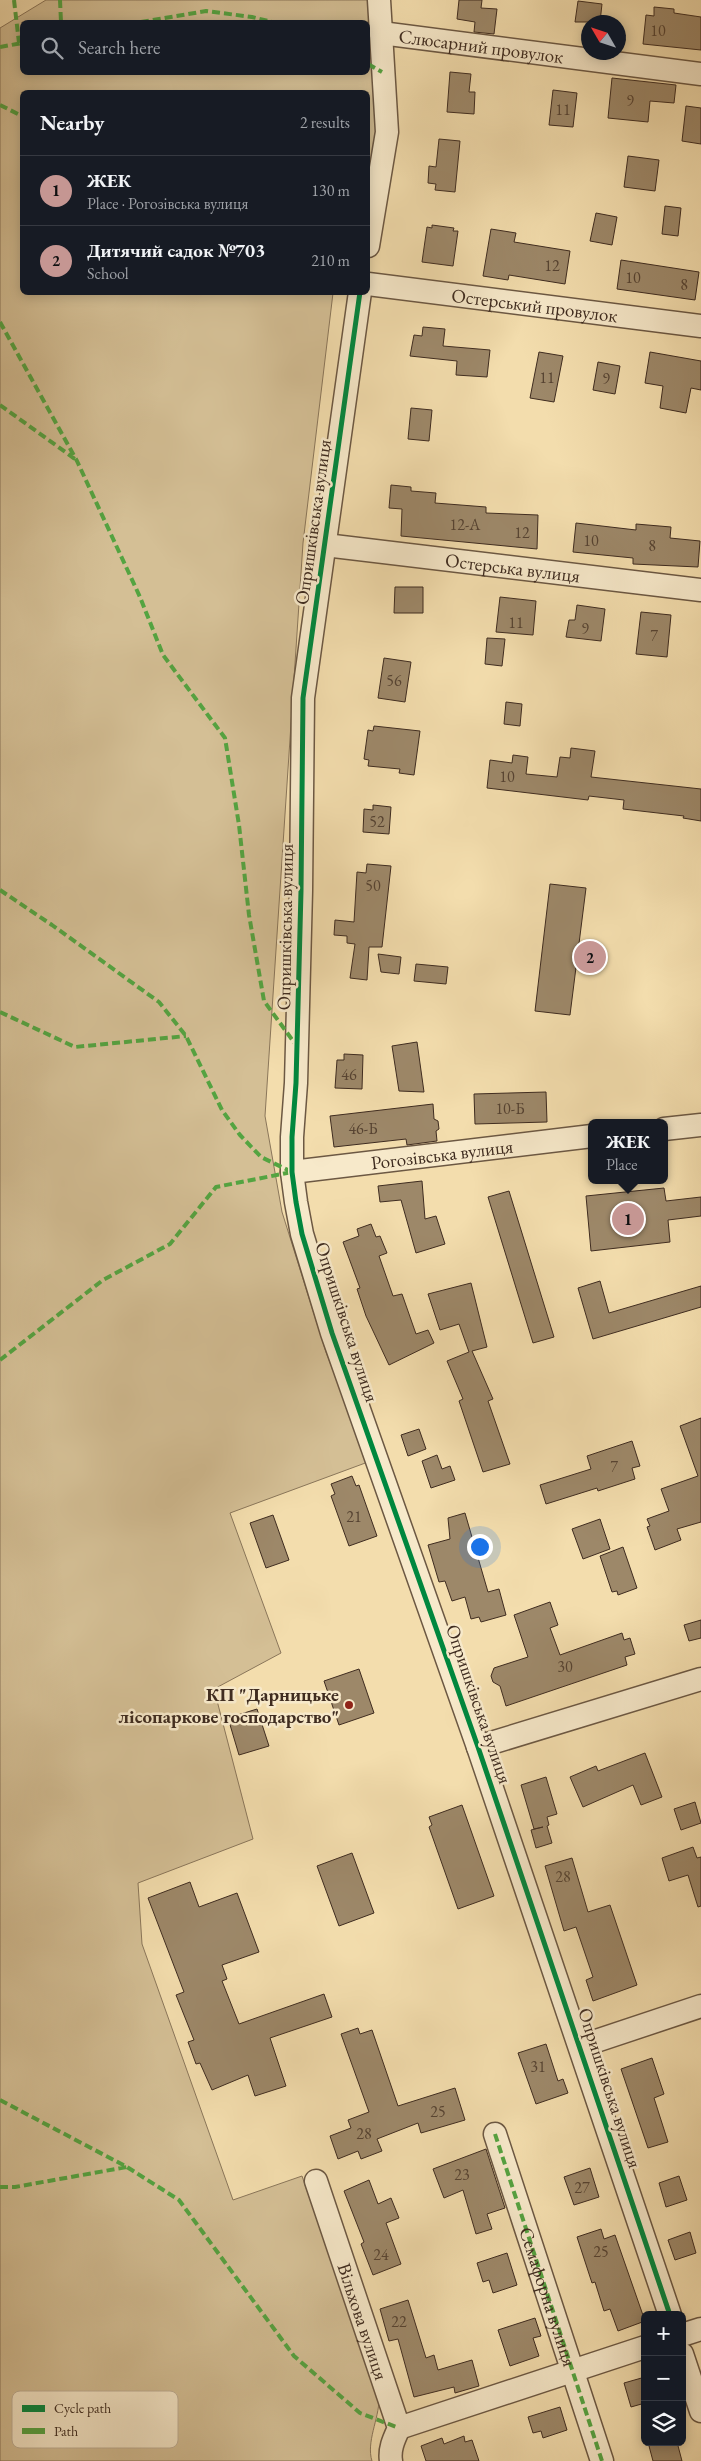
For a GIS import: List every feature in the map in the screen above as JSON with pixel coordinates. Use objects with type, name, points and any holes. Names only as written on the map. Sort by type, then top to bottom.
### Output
[{"type":"street","points":[[370,234],[387,132],[379,0]]},
{"type":"street","name":"Слюсарний провулок","points":[[381,33],[701,74]]},
{"type":"street","name":"Остерський провулок","points":[[370,284],[701,326]]},
{"type":"street","name":"Опришківська вулиця","points":[[360,295],[303,698],[301,891],[292,1172],[302,1234],[332,1333],[581,2046],[669,2311]]},
{"type":"street","name":"Остерська вулиця","points":[[325,545],[701,590]]},
{"type":"street","points":[[668,1129],[701,1125]]},
{"type":"street","name":"Рогозівська вулиця","points":[[292,1172],[588,1136]]},
{"type":"street","points":[[478,1747],[701,1679]]},
{"type":"street","points":[[581,2046],[701,2006]]},
{"type":"street","name":"Семафорна вулиця","points":[[495,2134],[602,2461]]},
{"type":"street","name":"Вільхова вулиця","points":[[316,2181],[399,2428]]},
{"type":"street","points":[[686,2334],[701,2329]]},
{"type":"street","points":[[391,2461],[390,2455],[393,2440],[399,2428],[641,2348]]},
{"type":"street","points":[[683,2356],[701,2411]]},
{"type":"shaded area","points":[[46,0],[372,0],[378,132],[370,178],[370,90],[20,90],[20,295],[333,295],[303,543],[265,1116],[282,1212],[326,1352],[368,1462],[230,1513],[281,1653],[214,1689],[253,1839],[138,1883],[142,1944],[233,2200],[302,2176],[379,2399],[371,2446],[372,2461],[0,2461],[0,28]]},
{"type":"building","points":[[459,0],[482,0],[481,8],[497,9],[494,34],[474,32],[475,22],[457,19]]},
{"type":"building","points":[[578,1],[602,4],[601,15],[581,15],[581,22],[575,22]]},
{"type":"building","points":[[654,7],[674,9],[674,13],[701,17],[701,50],[643,44],[646,15],[654,16]]},
{"type":"building","points":[[450,72],[471,74],[469,92],[475,92],[474,114],[447,112]]},
{"type":"building","points":[[612,78],[676,85],[674,103],[650,101],[648,122],[608,118]]},
{"type":"building","points":[[553,90],[577,93],[573,127],[549,125]]},
{"type":"building","points":[[686,106],[701,108],[701,144],[682,141]]},
{"type":"building","points":[[439,139],[460,141],[455,192],[435,190],[436,184],[428,183],[429,166],[436,167]]},
{"type":"building","points":[[628,156],[659,160],[655,191],[624,187]]},
{"type":"building","points":[[665,206],[681,208],[678,236],[662,234]]},
{"type":"building","points":[[596,213],[617,217],[612,245],[590,241]]},
{"type":"building","points":[[432,225],[454,228],[453,231],[458,231],[453,266],[422,262],[427,227],[432,228]]},
{"type":"building","points":[[491,229],[516,233],[514,242],[570,251],[565,284],[509,275],[508,280],[483,276]]},
{"type":"building","points":[[621,260],[699,272],[695,300],[617,289]]},
{"type":"building","points":[[423,327],[445,329],[443,346],[490,350],[487,377],[456,375],[457,361],[410,356],[414,335],[422,336]]},
{"type":"building","points":[[539,352],[563,356],[554,402],[530,398]]},
{"type":"building","points":[[650,352],[701,361],[701,390],[691,388],[686,413],[660,408],[663,386],[645,383]]},
{"type":"building","points":[[598,362],[620,366],[615,394],[593,390]]},
{"type":"building","points":[[411,408],[432,410],[429,441],[408,439]]},
{"type":"building","points":[[391,485],[411,487],[411,491],[436,493],[435,503],[486,507],[486,513],[538,515],[537,549],[401,536],[402,509],[389,508]]},
{"type":"building","points":[[576,523],[636,530],[636,524],[671,527],[670,538],[700,541],[698,567],[633,564],[633,558],[573,552]]},
{"type":"building","points":[[395,587],[423,587],[423,613],[394,613]]},
{"type":"building","points":[[500,597],[536,601],[533,635],[496,632]]},
{"type":"building","points":[[577,605],[605,609],[601,641],[566,637],[569,620],[575,620]]},
{"type":"building","points":[[641,612],[671,615],[667,657],[636,654]]},
{"type":"building","points":[[487,638],[505,639],[502,666],[485,664]]},
{"type":"building","points":[[384,658],[411,662],[405,702],[378,698]]},
{"type":"building","points":[[506,702],[522,704],[520,726],[504,724]]},
{"type":"building","points":[[374,726],[420,731],[414,775],[399,773],[400,769],[368,766],[369,760],[364,759],[368,730],[373,731]]},
{"type":"building","points":[[571,748],[595,751],[591,777],[701,789],[701,821],[683,818],[684,816],[623,809],[624,800],[589,796],[588,800],[487,788],[490,760],[512,763],[513,755],[528,757],[526,774],[557,777],[560,757],[570,758]]},
{"type":"building","points":[[373,805],[391,807],[389,834],[363,832],[364,809],[373,810]]},
{"type":"building","points":[[367,864],[391,866],[382,947],[369,947],[367,980],[350,978],[355,944],[347,943],[347,936],[334,935],[335,920],[354,922],[357,872],[366,873]]},
{"type":"building","points":[[550,884],[586,888],[570,1015],[535,1011]]},
{"type":"building","points":[[378,954],[401,957],[399,974],[381,972]]},
{"type":"building","points":[[416,964],[448,967],[446,984],[414,981]]},
{"type":"building","points":[[417,1042],[424,1092],[399,1091],[392,1046]]},
{"type":"building","points":[[344,1054],[363,1055],[362,1089],[335,1088],[337,1060],[344,1060]]},
{"type":"building","points":[[546,1092],[547,1122],[475,1124],[474,1094]]},
{"type":"building","points":[[433,1104],[434,1119],[438,1121],[439,1129],[436,1131],[437,1141],[407,1145],[406,1139],[334,1147],[330,1116]]},
{"type":"building","points":[[422,1181],[425,1219],[436,1216],[445,1244],[416,1253],[401,1200],[380,1202],[378,1186]]},
{"type":"building","points":[[664,1188],[666,1201],[701,1197],[701,1216],[668,1220],[670,1242],[591,1251],[586,1196]]},
{"type":"building","points":[[509,1191],[554,1337],[533,1343],[488,1197]]},
{"type":"building","points":[[371,1224],[376,1237],[380,1236],[387,1253],[379,1256],[393,1296],[402,1294],[416,1334],[428,1330],[434,1343],[389,1365],[366,1316],[357,1289],[360,1288],[343,1242],[359,1236],[357,1229]]},
{"type":"building","points":[[600,1281],[609,1313],[701,1286],[701,1307],[593,1339],[578,1288]]},
{"type":"building","points":[[471,1283],[487,1347],[472,1351],[493,1399],[488,1401],[510,1464],[483,1472],[459,1401],[463,1399],[447,1361],[469,1352],[459,1324],[440,1330],[428,1294]]},
{"type":"building","points":[[701,1418],[701,1522],[677,1529],[681,1540],[655,1550],[647,1527],[650,1526],[647,1519],[669,1511],[661,1489],[698,1476],[680,1426]]},
{"type":"building","points":[[419,1429],[426,1449],[408,1456],[401,1435]]},
{"type":"building","points":[[632,1441],[640,1466],[632,1468],[635,1479],[598,1491],[597,1488],[546,1504],[540,1485],[591,1469],[587,1456]]},
{"type":"building","points":[[437,1455],[442,1469],[450,1466],[455,1480],[431,1488],[422,1461]]},
{"type":"building","points":[[352,1476],[356,1486],[359,1485],[377,1536],[349,1546],[331,1496],[335,1494],[331,1484]]},
{"type":"building","points":[[465,1513],[488,1592],[499,1589],[506,1615],[481,1622],[479,1617],[471,1619],[465,1597],[452,1601],[445,1581],[439,1582],[428,1545],[450,1539],[448,1518]]},
{"type":"building","points":[[273,1515],[289,1560],[266,1568],[250,1523]]},
{"type":"building","points":[[600,1519],[610,1549],[583,1559],[572,1529]]},
{"type":"building","points":[[623,1547],[637,1588],[618,1595],[617,1591],[612,1592],[600,1556]]},
{"type":"building","points":[[550,1602],[558,1625],[550,1628],[560,1655],[622,1633],[624,1640],[630,1638],[635,1654],[625,1657],[627,1665],[506,1706],[500,1686],[493,1682],[491,1676],[494,1668],[528,1657],[514,1615]]},
{"type":"building","points":[[701,1620],[701,1638],[689,1641],[684,1625]]},
{"type":"building","points":[[359,1669],[374,1713],[339,1725],[324,1681]]},
{"type":"building","points":[[257,1709],[269,1746],[239,1755],[228,1718]]},
{"type":"building","points":[[645,1753],[662,1797],[641,1805],[633,1785],[583,1807],[570,1777],[596,1766],[598,1771]]},
{"type":"building","points":[[546,1777],[557,1814],[547,1817],[549,1825],[547,1826],[552,1843],[536,1848],[531,1830],[543,1827],[534,1829],[521,1785]]},
{"type":"building","points":[[695,1802],[701,1823],[681,1830],[674,1809]]},
{"type":"building","points":[[462,1805],[494,1896],[458,1909],[429,1827],[432,1825],[429,1817]]},
{"type":"building","points":[[693,1847],[697,1858],[701,1857],[701,1906],[698,1907],[688,1875],[669,1881],[662,1858]]},
{"type":"building","points":[[352,1853],[374,1913],[339,1926],[317,1866]]},
{"type":"building","points":[[572,1858],[588,1912],[610,1905],[637,1985],[593,2001],[586,1980],[593,1977],[576,1927],[564,1931],[545,1866]]},
{"type":"building","points":[[190,1882],[199,1907],[237,1893],[259,1952],[222,1965],[227,1979],[222,1981],[239,2024],[324,1994],[332,2017],[270,2038],[286,2086],[255,2096],[248,2075],[212,2090],[200,2063],[196,2064],[188,2042],[194,2040],[176,1995],[184,1992],[148,1898]]},
{"type":"building","points":[[358,2028],[360,2034],[372,2030],[398,2106],[455,2088],[465,2120],[421,2133],[418,2123],[377,2139],[382,2151],[361,2159],[358,2151],[338,2159],[330,2136],[351,2128],[348,2120],[369,2112],[341,2034]]},
{"type":"building","points":[[546,2044],[558,2081],[563,2079],[568,2093],[536,2104],[518,2053]]},
{"type":"building","points":[[652,2058],[664,2094],[654,2098],[668,2142],[648,2148],[621,2069]]},
{"type":"building","points":[[486,2149],[505,2208],[487,2214],[492,2229],[476,2234],[463,2190],[444,2198],[433,2169]]},
{"type":"building","points":[[590,2168],[599,2197],[574,2205],[564,2177]]},
{"type":"building","points":[[679,2176],[687,2200],[666,2207],[659,2183]]},
{"type":"building","points":[[369,2180],[378,2204],[391,2198],[399,2218],[386,2223],[401,2264],[373,2275],[361,2244],[364,2242],[344,2191]]},
{"type":"building","points":[[601,2229],[604,2239],[615,2235],[642,2311],[641,2322],[618,2331],[610,2309],[604,2311],[595,2282],[592,2283],[577,2237]]},
{"type":"building","points":[[690,2232],[696,2253],[675,2260],[668,2240]]},
{"type":"building","points":[[507,2253],[517,2285],[493,2293],[489,2280],[483,2282],[477,2263]]},
{"type":"building","points":[[408,2300],[426,2358],[434,2355],[438,2370],[472,2360],[479,2386],[455,2393],[454,2387],[414,2397],[398,2339],[389,2341],[380,2309]]},
{"type":"building","points":[[535,2318],[541,2336],[533,2338],[539,2356],[510,2366],[498,2330]]},
{"type":"building","points":[[641,2378],[641,2404],[631,2407],[624,2383]]},
{"type":"building","points":[[560,2407],[567,2430],[543,2438],[541,2431],[533,2433],[528,2417]]},
{"type":"building","points":[[464,2436],[465,2442],[472,2440],[479,2461],[426,2461],[421,2446],[442,2438],[444,2444]]},
{"type":"building","points":[[649,2446],[678,2446],[682,2461],[653,2461]]},
{"type":"marked path","points":[[14,0],[19,43]]},
{"type":"marked path","points":[[60,0],[61,20]]},
{"type":"marked path","points":[[153,20],[206,11],[264,20]]},
{"type":"marked path","points":[[0,47],[20,43]]},
{"type":"marked path","points":[[370,65],[382,72]]},
{"type":"marked path","points":[[0,105],[20,115]]},
{"type":"marked path","points":[[0,322],[77,461],[140,597],[163,655],[225,738],[239,825],[249,915],[264,1001],[296,1045]]},
{"type":"marked path","points":[[0,405],[75,459]]},
{"type":"marked path","points":[[0,890],[159,1002],[186,1036],[222,1110],[240,1135],[261,1157],[292,1172]]},
{"type":"marked path","points":[[0,1012],[75,1047],[186,1036]]},
{"type":"marked path","points":[[0,1360],[103,1280],[170,1244],[216,1187],[292,1172]]},
{"type":"marked path","points":[[0,2100],[127,2167],[179,2200],[294,2356],[360,2413],[399,2428]]},
{"type":"marked path","points":[[495,2134],[602,2461]]},
{"type":"marked path","points":[[0,2187],[15,2187],[127,2167]]},
{"type":"cycle path","points":[[360,295],[303,698],[301,891],[296,1083],[292,1137],[292,1172],[296,1202],[302,1234],[332,1333],[478,1747],[669,2311]]},
{"type":"place","name":"Дитячий садок №703","points":[[590,957]]},
{"type":"place","name":"ЖЕК","points":[[628,1219]]},
{"type":"place","name":"КП \"Дарницьке лісопаркове господарство\"","points":[[349,1705]]}]
